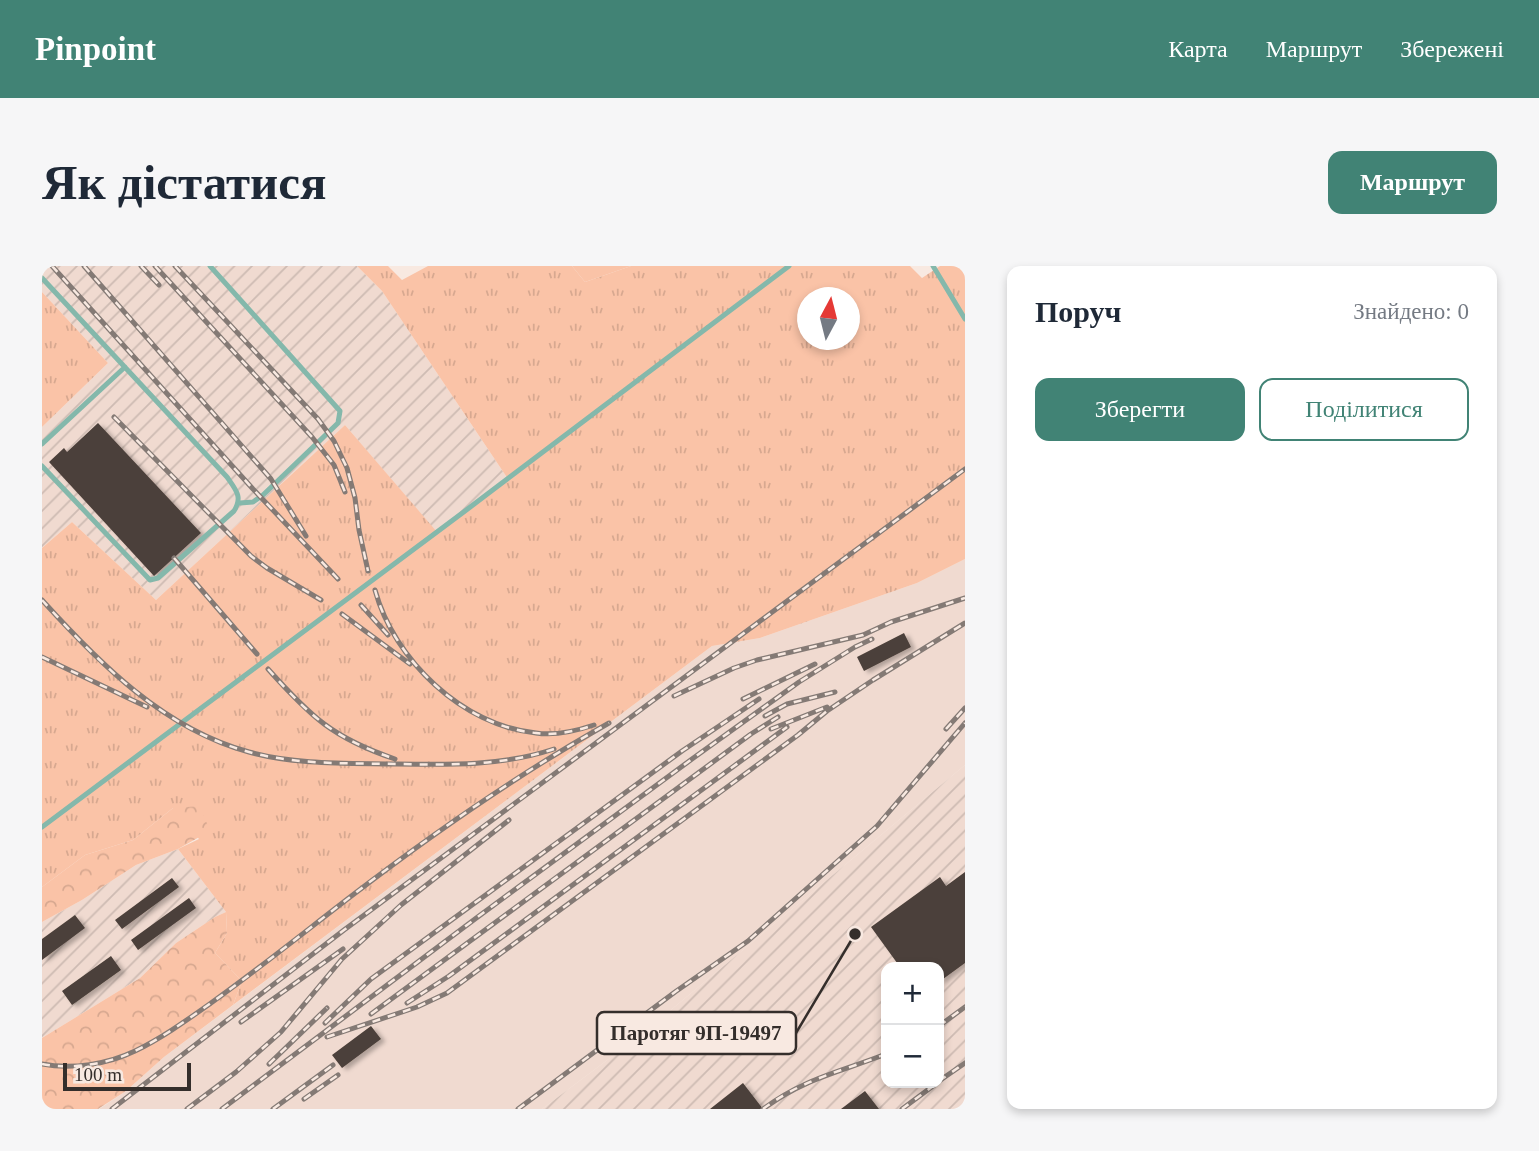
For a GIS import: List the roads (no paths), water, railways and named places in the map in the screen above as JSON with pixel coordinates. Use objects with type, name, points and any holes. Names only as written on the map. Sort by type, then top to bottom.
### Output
[{"type":"lane","points":[[210,266],[340,411],[338,424],[262,495],[253,502],[240,503]]},
{"type":"lane","points":[[42,827],[456,519],[789,266]]},
{"type":"lane","points":[[933,266],[965,319]]},
{"type":"lane","points":[[42,278],[227,477],[239,494],[240,503],[158,578],[150,580],[42,466]]},
{"type":"lane","points":[[42,444],[125,367]]},
{"type":"railway","points":[[52,266],[338,579]]},
{"type":"railway","points":[[84,266],[271,479],[306,536]]},
{"type":"railway","points":[[141,266],[159,285]]},
{"type":"railway","points":[[155,266],[312,437],[334,465],[345,492]]},
{"type":"railway","points":[[175,266],[318,419],[334,441],[347,468],[355,498],[368,571]]},
{"type":"railway","points":[[114,417],[251,556],[321,600]]},
{"type":"railway","points":[[112,1109],[344,930],[965,469]]},
{"type":"railway","points":[[174,558],[257,654]]},
{"type":"railway","points":[[375,590],[384,616],[398,641],[435,685],[458,703],[483,718],[509,728],[536,733],[551,734],[594,725]]},
{"type":"railway","points":[[674,696],[757,660],[863,635],[891,622],[965,598]]},
{"type":"railway","points":[[42,600],[86,647],[135,691],[189,727],[249,752],[322,762],[437,764],[515,759],[554,749]]},
{"type":"railway","points":[[361,605],[388,635]]},
{"type":"railway","points":[[342,614],[410,664]]},
{"type":"railway","points":[[327,1037],[417,1007],[447,993],[827,711],[965,623]]},
{"type":"railway","points":[[222,1109],[692,759],[799,682],[872,639]]},
{"type":"railway","points":[[42,657],[147,707]]},
{"type":"railway","points":[[743,699],[815,664]]},
{"type":"railway","points":[[268,669],[324,724],[355,743],[395,759]]},
{"type":"railway","points":[[765,716],[787,704],[835,692]]},
{"type":"railway","points":[[325,1023],[371,979],[682,751],[759,699]]},
{"type":"railway","points":[[771,729],[827,707]]},
{"type":"railway","points":[[946,729],[965,708]]},
{"type":"railway","points":[[371,1014],[751,734],[778,717]]},
{"type":"railway","points":[[42,1064],[77,1066],[102,1062],[124,1056],[165,1035],[447,826],[543,762],[609,723]]},
{"type":"railway","points":[[518,1109],[748,941],[877,826],[965,723]]},
{"type":"railway","points":[[407,1003],[449,976],[787,727]]},
{"type":"railway","points":[[187,1109],[236,1072],[281,1032],[342,959],[401,905],[509,820]]},
{"type":"railway","points":[[241,1022],[343,949]]},
{"type":"railway","points":[[940,1025],[965,1007]]},
{"type":"railway","points":[[269,1064],[327,1008]]},
{"type":"railway","points":[[763,1109],[808,1083],[881,1056]]},
{"type":"railway","points":[[944,1078],[965,1063]]},
{"type":"railway","points":[[273,1109],[333,1065]]},
{"type":"railway","points":[[304,1099],[338,1075]]},
{"type":"railway","points":[[902,1109],[930,1088]]},
{"type":"place","name":"Паротяг 9П-19497","points":[[855,934]]}]
